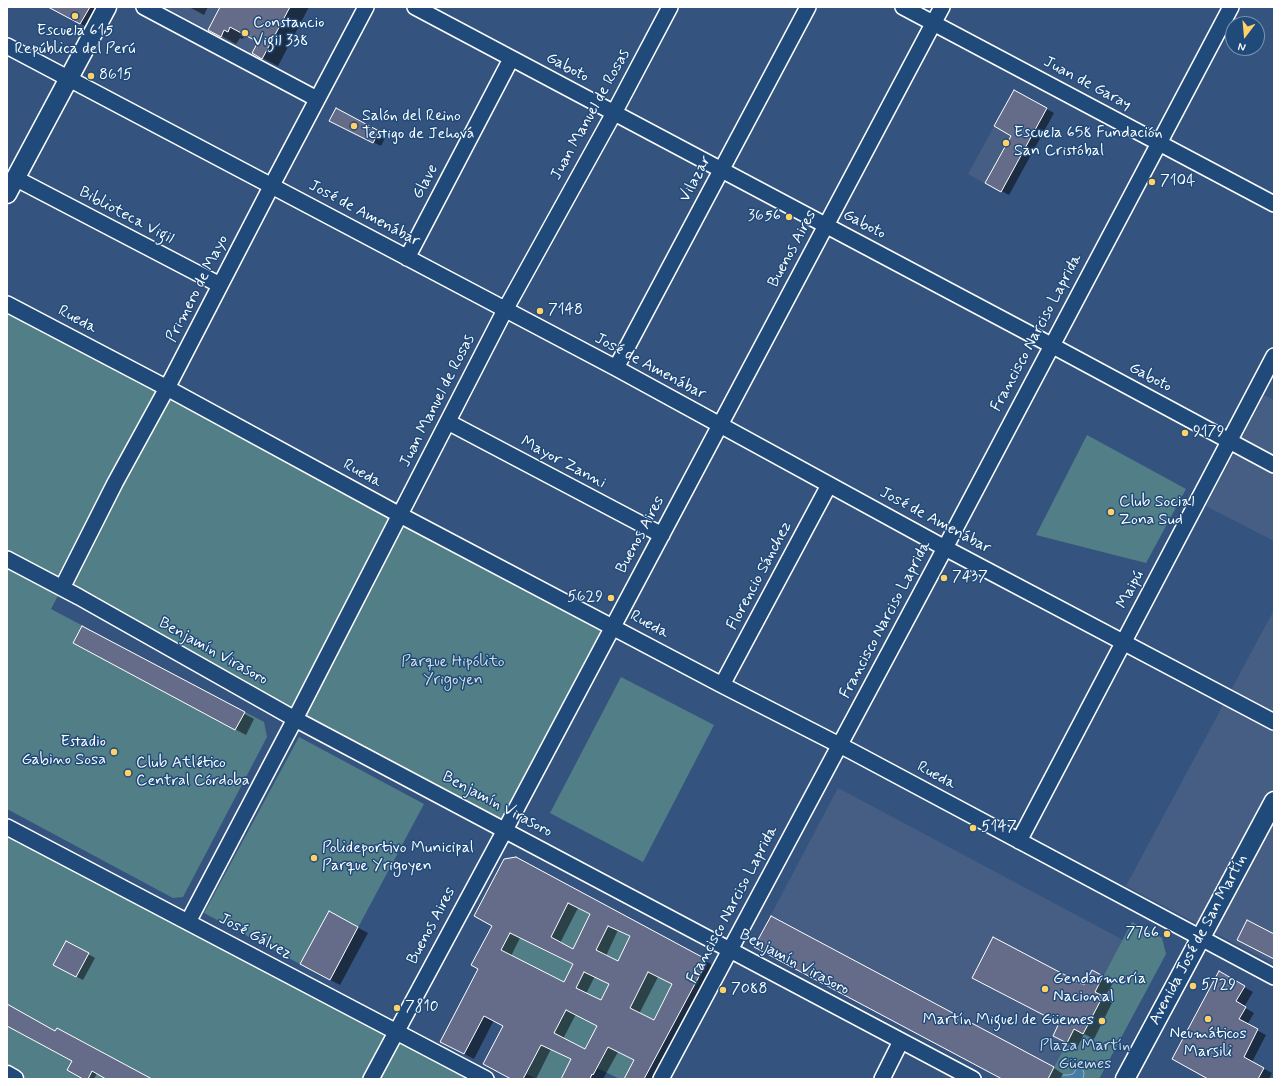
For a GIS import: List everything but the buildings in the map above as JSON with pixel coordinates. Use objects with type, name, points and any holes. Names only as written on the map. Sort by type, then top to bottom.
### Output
[{"type":"main road","points":[[11,186],[107,7]]},
{"type":"main road","name":"Avenida José de San Martín","points":[[1125,1079],[1274,801]]},
{"type":"main road","points":[[7,1075],[14,1079]]},
{"type":"street","points":[[144,7],[318,99]]},
{"type":"street","name":"Primero de Mayo","points":[[62,588],[115,483],[167,388],[366,7]]},
{"type":"street","name":"Gaboto","points":[[416,7],[1274,465]]},
{"type":"street","name":"Juan Manuel de Rosas","points":[[188,922],[295,719],[505,310],[670,7]]},
{"type":"street","name":"Vilazar","points":[[616,368],[808,7]]},
{"type":"street","name":"Juan de Garay","points":[[903,7],[1274,204]]},
{"type":"street","name":"Buenos Aires","points":[[370,1079],[505,830],[942,7]]},
{"type":"street","name":"Francisco Narciso Laprida","points":[[661,1079],[945,548],[1231,7]]},
{"type":"street","name":"José de Amenábar","points":[[7,46],[616,368],[945,548],[1274,722]]},
{"type":"street","name":"Glave","points":[[407,258],[511,59]]},
{"type":"street","name":"Biblioteca Vigil","points":[[11,186],[220,285]]},
{"type":"street","name":"Rueda","points":[[7,304],[167,388],[400,515],[722,685],[839,744],[1274,977]]},
{"type":"street","name":"Maipú","points":[[1019,841],[1274,356]]},
{"type":"street","name":"Mayor Zanni","points":[[448,422],[662,535]]},
{"type":"street","name":"Florencio Sánchez","points":[[722,685],[829,485]]},
{"type":"street","name":"Benjamín Virasoro","points":[[7,559],[62,588],[295,719],[973,1079]]},
{"type":"street","name":"José Gálvez","points":[[7,826],[486,1079]]},
{"type":"street","points":[[882,1079],[901,1042]]},
{"type":"shaded area","name":"Constancio Vigil 338","points":[[165,7],[290,7],[262,59]]},
{"type":"shaded area","name":"Escuela 658 Fundación San Cristóbal","points":[[1014,90],[1047,108],[1001,192],[968,174]]},
{"type":"shaded area","points":[[1264,395],[1274,400],[1274,541],[1206,506]]},
{"type":"shaded area","points":[[1274,610],[1274,964],[1126,886]]},
{"type":"shaded area","points":[[838,788],[1123,940],[1095,992],[1103,996],[1083,1034],[1074,1029],[1048,1079],[1002,1079],[754,947]]},
{"type":"shaded area","points":[[1077,1068],[1083,1070],[1083,1079],[1059,1079],[1063,1075],[1073,1074]]},
{"type":"green space","name":"Parque Hipólito Yrigoyen","points":[[7,304],[613,626],[505,830],[62,588],[51,609],[264,722],[267,737],[183,897],[173,898],[7,809]]},
{"type":"green space","name":"Club Social Zona Sud","points":[[1087,435],[1186,489],[1146,563],[1036,535]]},
{"type":"green space","points":[[621,677],[714,725],[643,862],[550,813]]},
{"type":"green space","name":"Polideportivo Municipal Parque Yrigoyen","points":[[299,737],[424,804],[330,980],[204,913]]},
{"type":"green space","points":[[7,827],[486,1079],[14,1079],[7,1075]]},
{"type":"green space","points":[[568,903],[590,914],[573,949],[551,937]]},
{"type":"green space","name":"Plaza Martín Güemes","points":[[1132,922],[1162,938],[1166,954],[1099,1079],[1048,1079],[1074,1029],[1083,1034],[1103,997],[1095,992]]},
{"type":"green space","points":[[608,926],[630,936],[618,961],[596,950]]},
{"type":"green space","points":[[510,933],[573,964],[564,982],[501,950]]},
{"type":"green space","points":[[584,972],[609,984],[601,1000],[576,988]]},
{"type":"green space","points":[[648,972],[672,984],[654,1020],[630,1008]]},
{"type":"green space","points":[[566,1010],[597,1026],[585,1049],[554,1033]]},
{"type":"green space","points":[[541,1045],[571,1059],[561,1079],[537,1079],[526,1074]]},
{"type":"green space","points":[[608,1047],[634,1060],[624,1079],[620,1079],[597,1068]]},
{"type":"place","name":"Escuela 615 República del Perú","points":[[75,16]]},
{"type":"place","name":"Constancio Vigil 338","points":[[245,33]]},
{"type":"place","name":"8615","points":[[91,76]]},
{"type":"place","name":"Salón del Reino Testigo de Jehová","points":[[354,126]]},
{"type":"place","name":"Escuela 658 Fundación San Cristóbal","points":[[1006,143]]},
{"type":"place","name":"7104","points":[[1152,182]]},
{"type":"place","name":"3656","points":[[789,217]]},
{"type":"place","name":"7148","points":[[540,311]]},
{"type":"place","name":"9179","points":[[1185,433]]},
{"type":"place","name":"Club Social Zona Sud","points":[[1111,512]]},
{"type":"place","name":"7437","points":[[944,578]]},
{"type":"place","name":"5629","points":[[611,598]]},
{"type":"place","name":"Estadio Gabino Sosa","points":[[114,752]]},
{"type":"place","name":"Club Atlético Central Córdoba","points":[[128,773]]},
{"type":"place","name":"5147","points":[[973,828]]},
{"type":"place","name":"Polideportivo Municipal Parque Yrigoyen","points":[[314,858]]},
{"type":"place","name":"7766","points":[[1167,934]]},
{"type":"place","name":"5729","points":[[1193,986]]},
{"type":"place","name":"Gendarmería Nacional","points":[[1045,989]]},
{"type":"place","name":"7088","points":[[723,990]]},
{"type":"place","name":"7810","points":[[397,1008]]},
{"type":"place","name":"Neumáticos Marsili","points":[[1208,1019]]},
{"type":"place","name":"Martín Miguel de Güemes","points":[[1102,1021]]}]
